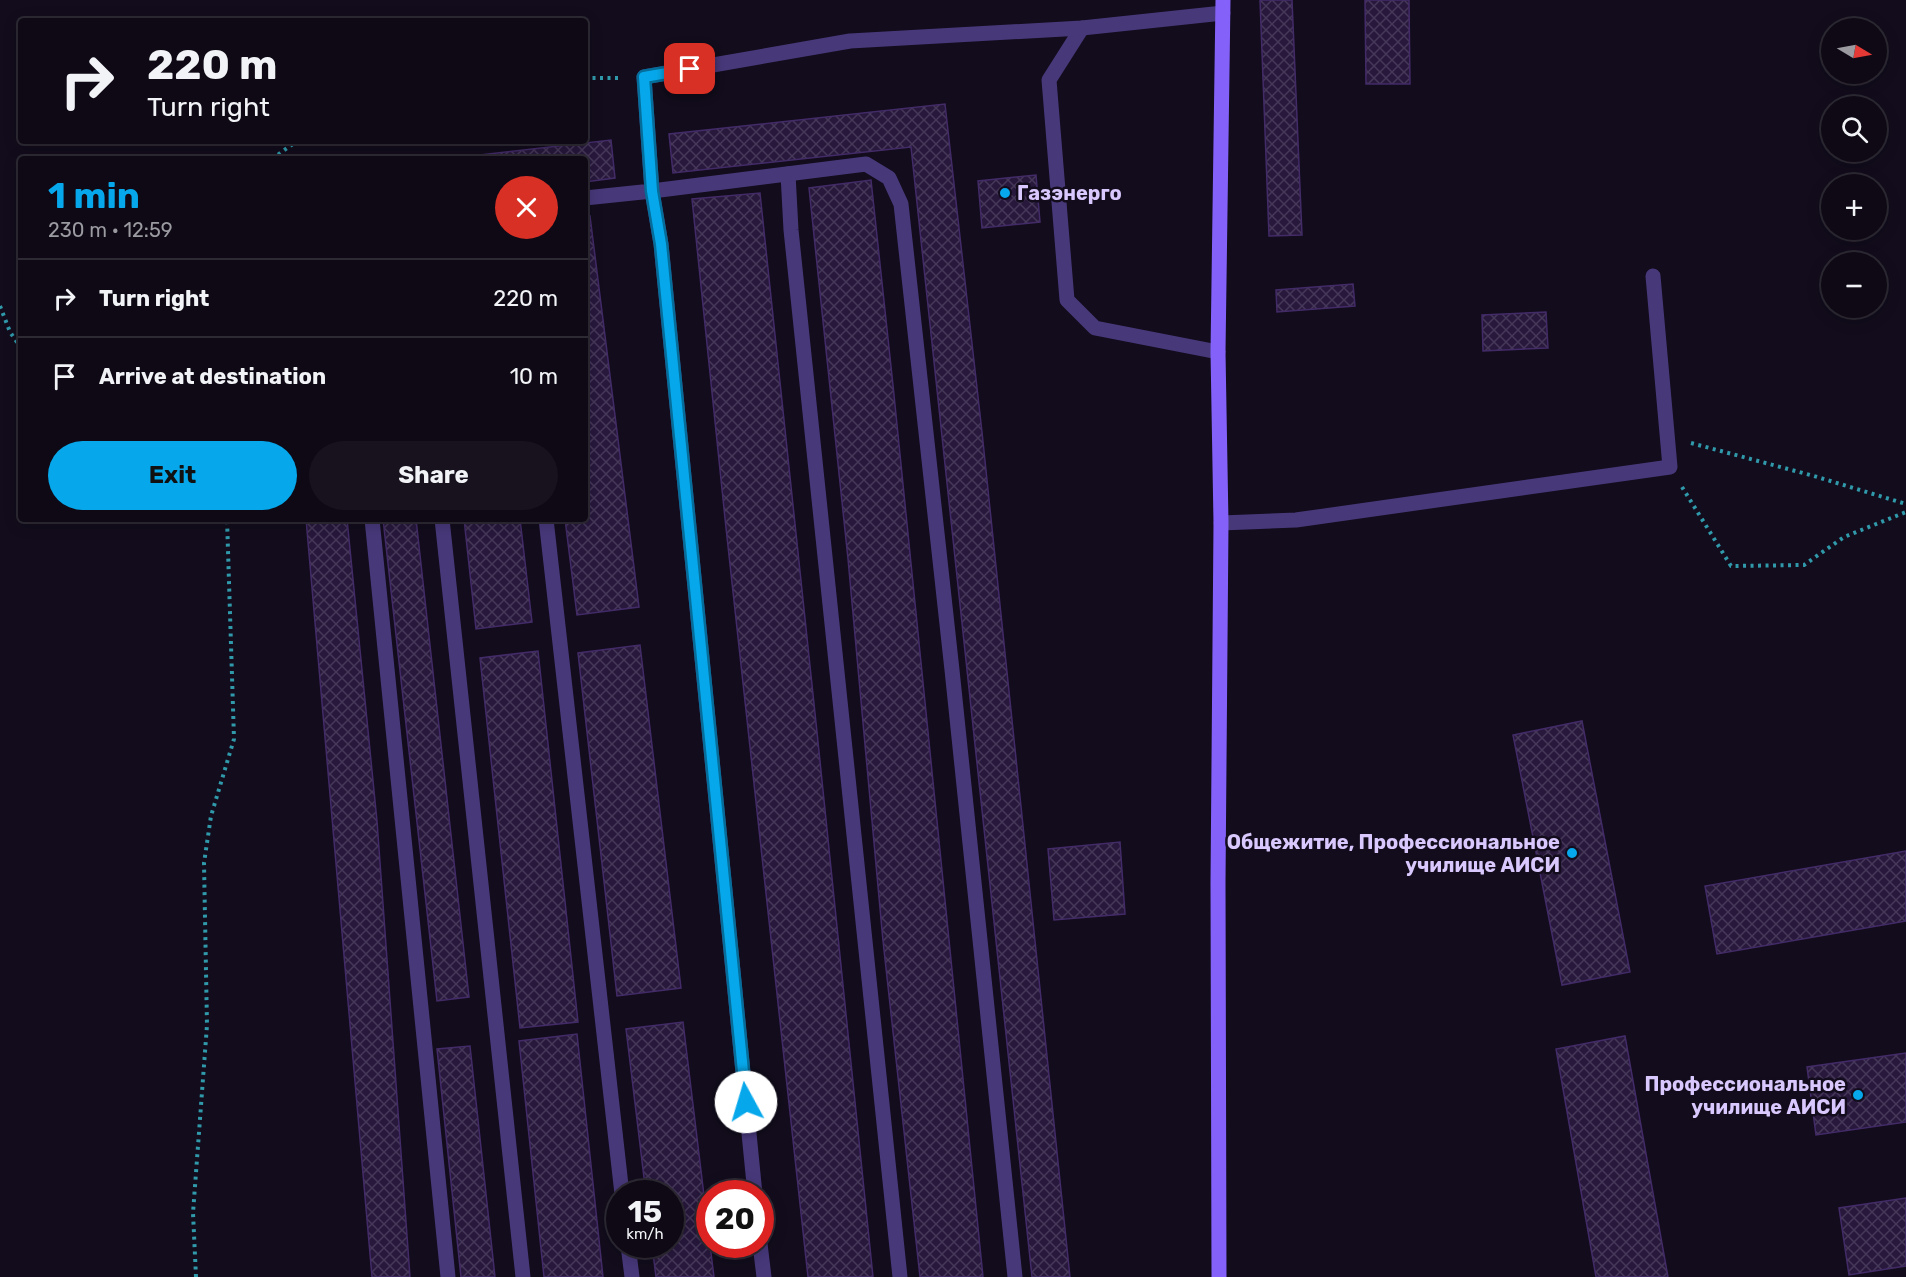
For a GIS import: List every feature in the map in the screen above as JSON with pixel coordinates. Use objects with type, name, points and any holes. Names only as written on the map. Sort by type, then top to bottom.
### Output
[{"type":"main road","points":[[1219,1277],[1218,882],[1221,523],[1218,352],[1223,6]]},
{"type":"lane","points":[[754,1180],[661,244],[652,191],[644,77],[850,41],[1082,28],[1223,6]]},
{"type":"lane","points":[[1082,28],[1049,80],[1067,300],[1095,328],[1218,352]]},
{"type":"lane","points":[[588,198],[866,164],[889,178],[901,204],[1015,1277]]},
{"type":"lane","points":[[788,174],[791,230],[900,1277]]},
{"type":"lane","points":[[1221,523],[1296,520],[1670,467],[1653,276]]},
{"type":"lane","points":[[372,522],[448,1277]]},
{"type":"lane","points":[[442,522],[523,1277]]},
{"type":"lane","points":[[546,522],[620,1180]]},
{"type":"lane","points":[[630,1258],[632,1277]]},
{"type":"lane","points":[[762,1258],[764,1277]]},
{"type":"path","points":[[588,78],[644,77]]},
{"type":"path","points":[[276,156],[293,144]]},
{"type":"path","points":[[0,306],[10,332],[18,344]]},
{"type":"path","points":[[1667,437],[1814,476],[1906,504]]},
{"type":"path","points":[[1670,467],[1731,566],[1804,565],[1844,537],[1906,512]]},
{"type":"path","points":[[196,1277],[193,1213],[207,1025],[204,863],[211,816],[234,739],[227,522]]},
{"type":"building","points":[[1260,0],[1292,0],[1302,235],[1269,236]]},
{"type":"building","points":[[1365,0],[1409,0],[1410,84],[1366,84]]},
{"type":"building","points":[[945,104],[982,432],[1070,1277],[1032,1277],[911,147],[673,173],[669,134]]},
{"type":"building","points":[[611,140],[615,178],[588,182],[588,156],[471,156],[588,144]]},
{"type":"building","points":[[1036,175],[1040,222],[982,228],[978,181]]},
{"type":"building","points":[[871,180],[983,1277],[920,1277],[883,941],[848,559],[809,188]]},
{"type":"building","points":[[760,193],[873,1277],[808,1277],[726,528],[692,199]]},
{"type":"building","points":[[588,216],[590,216],[639,607],[577,615],[565,522],[588,522]]},
{"type":"building","points":[[1353,284],[1355,306],[1277,312],[1276,290]]},
{"type":"building","points":[[1546,312],[1548,348],[1483,351],[1482,315]]},
{"type":"building","points":[[306,522],[347,522],[377,821],[410,1277],[372,1277]]},
{"type":"building","points":[[383,522],[416,522],[469,997],[437,1001]]},
{"type":"building","points":[[464,522],[520,522],[532,622],[476,629]]},
{"type":"building","points":[[640,645],[681,988],[617,996],[578,653]]},
{"type":"building","points":[[538,651],[578,1022],[520,1028],[480,658]]},
{"type":"building","name":"Общежитие, Профессиональное училище АИСИ","points":[[1582,721],[1630,972],[1562,985],[1513,735]]},
{"type":"building","points":[[1120,842],[1125,914],[1054,920],[1048,849]]},
{"type":"building","points":[[1906,851],[1906,921],[1717,954],[1705,886]]},
{"type":"building","points":[[683,1022],[702,1180],[696,1180],[696,1258],[712,1258],[714,1277],[656,1277],[654,1258],[684,1258],[684,1180],[644,1180],[626,1029]]},
{"type":"building","points":[[577,1034],[603,1277],[544,1277],[519,1041]]},
{"type":"building","points":[[1625,1036],[1668,1277],[1596,1277],[1556,1049]]},
{"type":"building","points":[[470,1046],[495,1277],[461,1277],[437,1049]]},
{"type":"building","name":"Профессиональное училище АИСИ","points":[[1906,1053],[1906,1122],[1816,1135],[1807,1067]]},
{"type":"building","points":[[1906,1198],[1906,1266],[1849,1275],[1839,1208]]},
{"type":"place","name":"Газэнерго","points":[[1005,193]]},
{"type":"place","name":"Общежитие, Профессиональное училище АИСИ","points":[[1572,853]]},
{"type":"place","name":"Профессиональное училище АИСИ","points":[[1858,1095]]},
{"type":"route","points":[[690,69],[644,77],[652,191],[661,244],[746,1102]]}]
